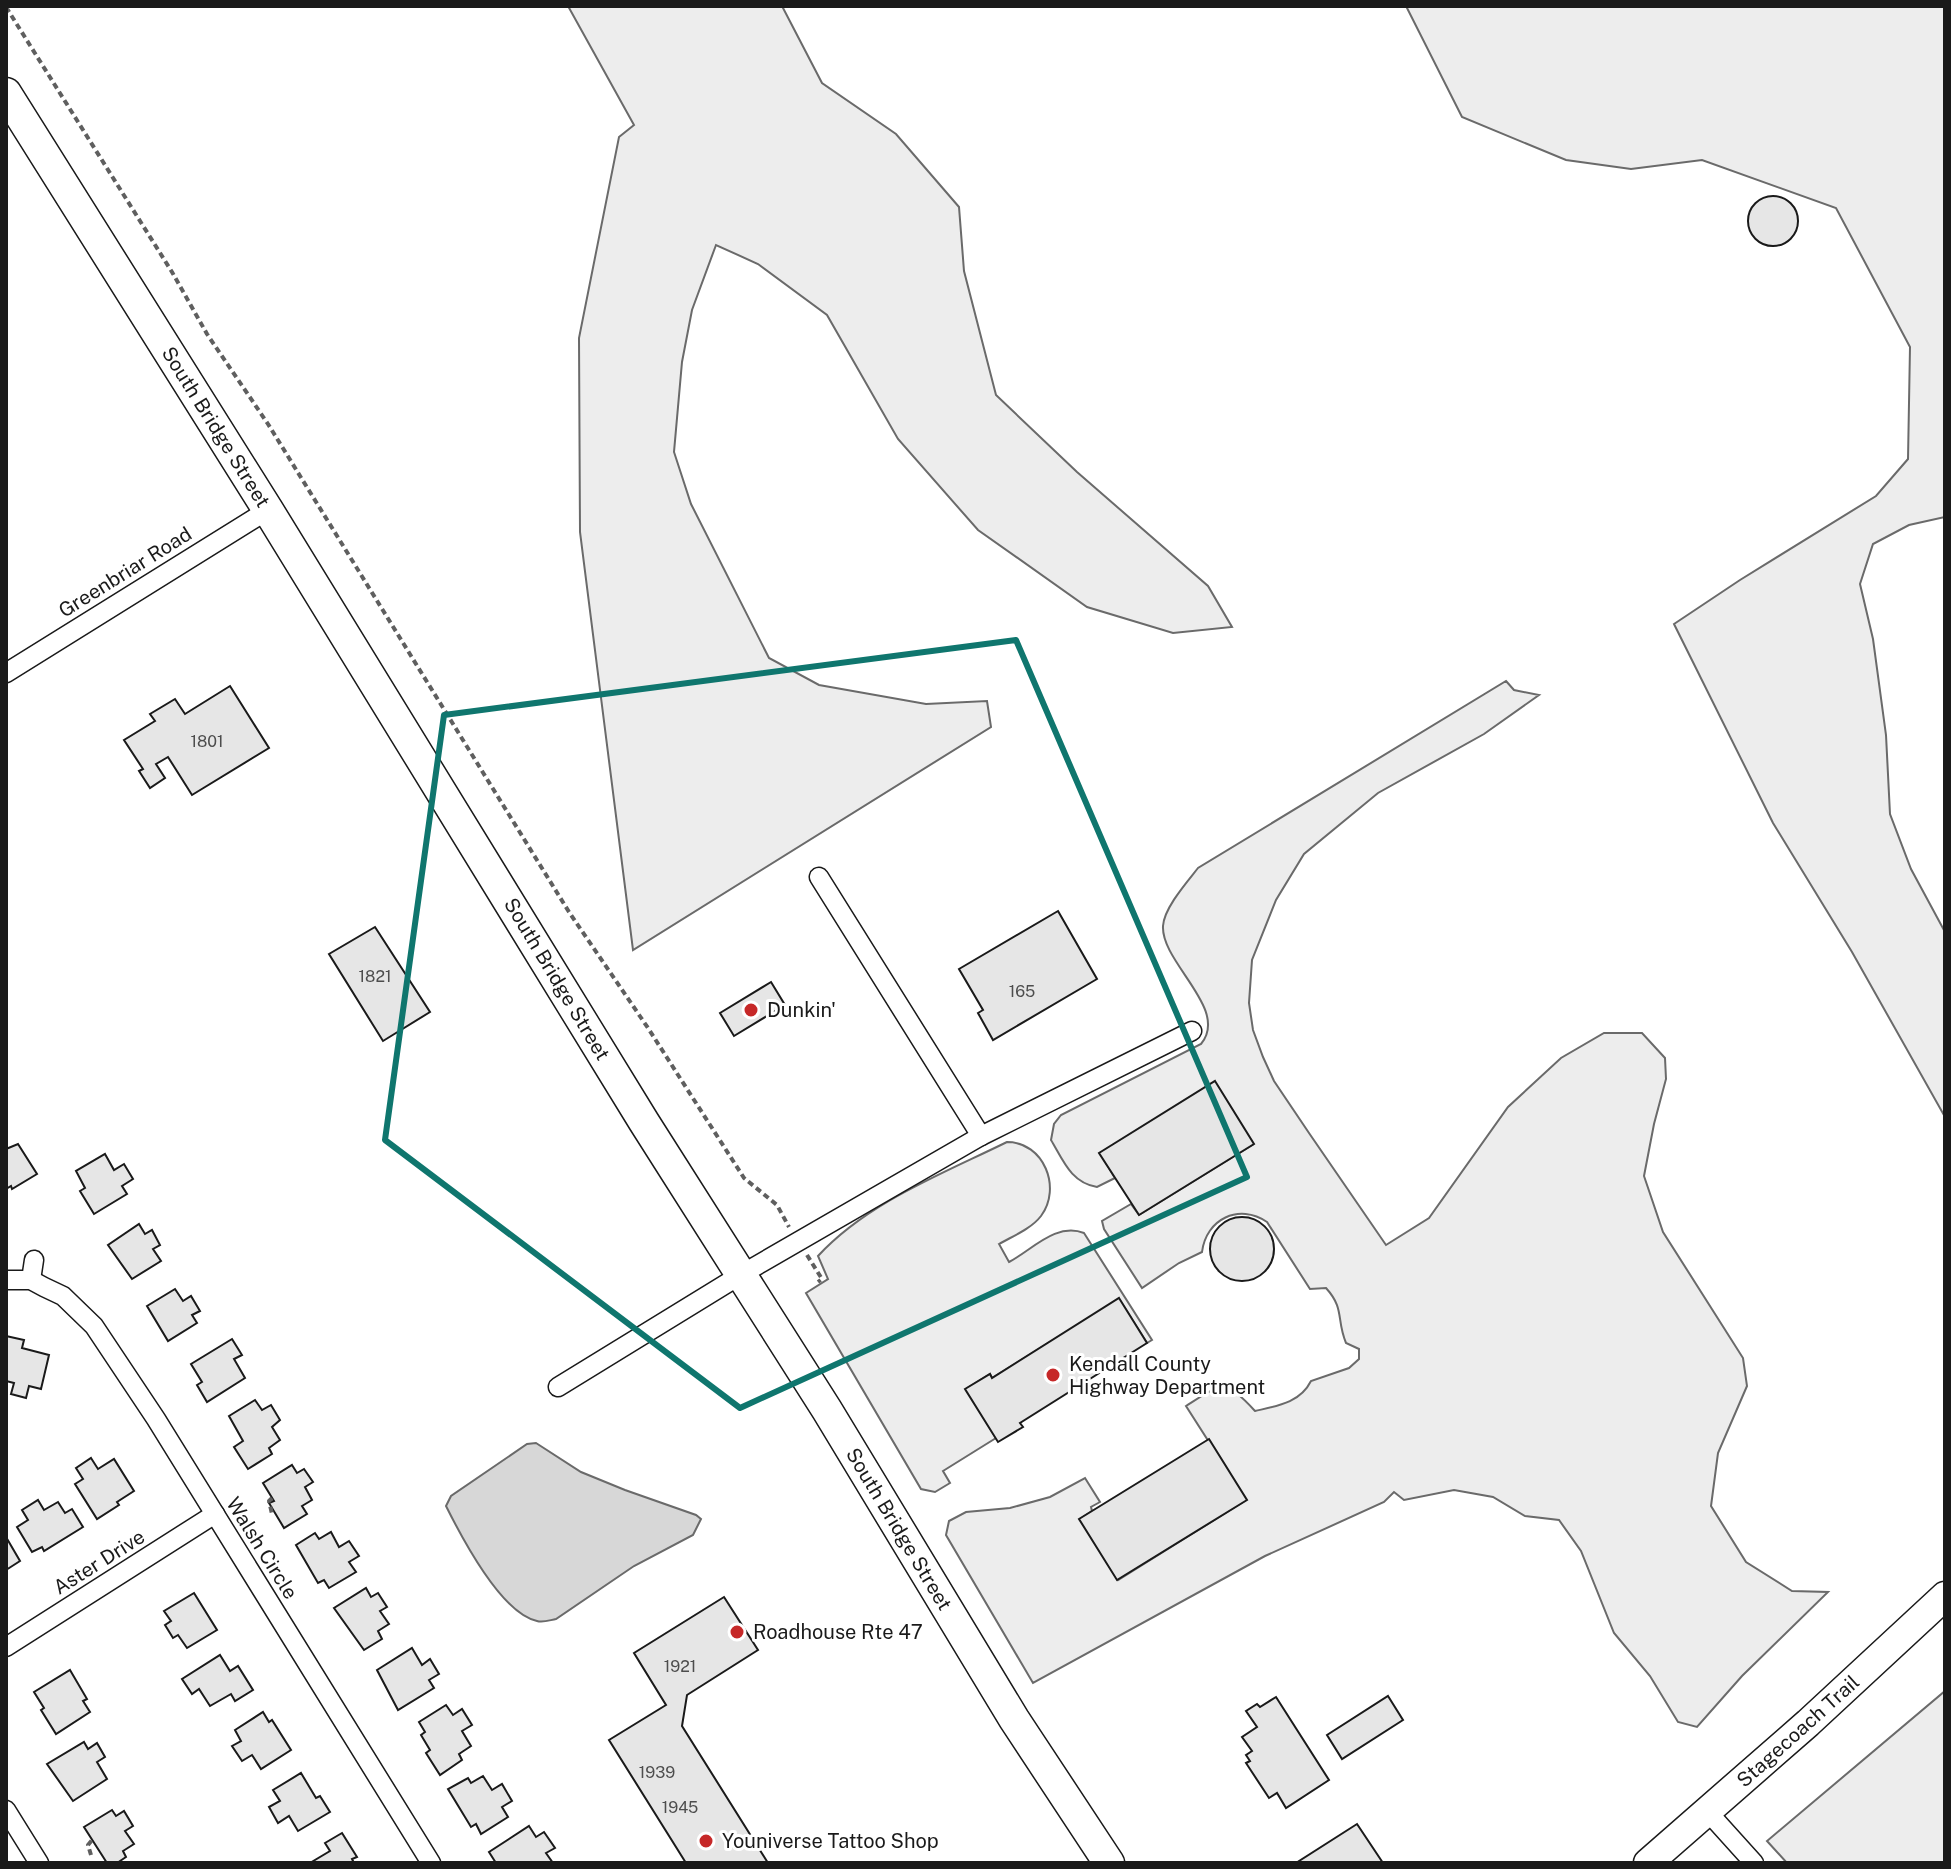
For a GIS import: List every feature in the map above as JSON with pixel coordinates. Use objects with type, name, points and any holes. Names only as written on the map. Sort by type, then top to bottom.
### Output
[{"type":"highway","name":"South Bridge Street","points":[[6,93],[268,510],[644,1122],[742,1274],[1014,1719],[1109,1863]]},
{"type":"main road","name":"Stagecoach Trail","points":[[1648,1863],[1853,1683],[1945,1596]]},
{"type":"street","name":"Greenbriar Road","points":[[6,673],[268,510]]},
{"type":"street","points":[[819,877],[981,1136]]},
{"type":"street","points":[[558,1387],[742,1274],[981,1136],[1192,1031]]},
{"type":"street","points":[[31,1280],[34,1260]]},
{"type":"street","name":"Walsh Circle","points":[[6,1280],[31,1280],[63,1296],[94,1326],[215,1514],[431,1863]]},
{"type":"street","name":"Aster Drive","points":[[6,1647],[215,1514]]},
{"type":"street","points":[[6,1810],[39,1863]]},
{"type":"street","points":[[1708,1812],[1754,1863]]},
{"type":"path","points":[[6,7],[569,912],[744,1178],[777,1205],[784,1220]]},
{"type":"path","points":[[814,1265],[822,1279],[818,1282]]},
{"type":"path","points":[[272,1498],[269,1501],[272,1514]]},
{"type":"path","points":[[91,1855],[88,1845],[92,1840]]},
{"type":"highlighted area","points":[[1016,640],[1247,1177],[740,1408],[385,1140],[444,715]]},
{"type":"shaded area","points":[[568,6],[782,6],[822,83],[896,134],[959,207],[964,271],[996,395],[1077,472],[1208,586],[1232,627],[1173,633],[1087,607],[978,530],[898,439],[827,315],[758,264],[716,245],[692,310],[682,362],[674,452],[691,504],[769,658],[819,685],[926,704],[987,701],[991,727],[633,950],[580,532],[579,338],[619,137],[634,125]]},
{"type":"shaded area","points":[[1406,6],[1945,6],[1945,517],[1909,525],[1873,544],[1860,584],[1873,639],[1886,735],[1890,814],[1911,869],[1945,932],[1945,1117],[1852,952],[1773,823],[1674,624],[1876,496],[1908,459],[1910,347],[1836,208],[1702,160],[1631,169],[1566,160],[1462,117]]},
{"type":"shaded area","points":[[1506,681],[1514,690],[1539,695],[1484,734],[1378,793],[1304,854],[1276,900],[1252,960],[1249,1003],[1253,1030],[1274,1081],[1386,1245],[1429,1218],[1508,1107],[1561,1058],[1604,1033],[1642,1033],[1665,1058],[1666,1079],[1644,1176],[1663,1232],[1743,1358],[1747,1386],[1718,1453],[1711,1506],[1746,1562],[1792,1591],[1828,1592],[1742,1676],[1697,1727],[1678,1722],[1650,1676],[1614,1633],[1581,1551],[1559,1520],[1525,1516],[1493,1497],[1454,1490],[1404,1500],[1394,1492],[1384,1502],[1265,1556],[1033,1683],[946,1535],[949,1521],[966,1512],[1010,1508],[1050,1497],[1085,1478],[1100,1502],[1080,1519],[1118,1580],[1246,1500],[1186,1406],[1222,1388],[1236,1393],[1255,1411],[1271,1407],[1294,1399],[1311,1381],[1349,1368],[1359,1359],[1359,1349],[1346,1343],[1332,1295],[1326,1288],[1310,1289],[1267,1222],[1256,1216],[1235,1214],[1217,1223],[1205,1240],[1202,1252],[1179,1263],[1142,1288],[1104,1229],[1102,1221],[1131,1204],[1139,1215],[1254,1144],[1100,1153],[1115,1178],[1097,1187],[1074,1176],[1064,1163],[1051,1140],[1054,1124],[1061,1115],[1201,1044],[1208,1030],[1207,1016],[1172,955],[1163,926],[1172,903],[1198,868]]},
{"type":"shaded area","points":[[1007,1142],[1020,1144],[1040,1158],[1046,1168],[1050,1193],[1037,1221],[999,1244],[1009,1262],[1054,1234],[1064,1231],[1084,1233],[1152,1340],[1147,1343],[1119,1299],[992,1378],[990,1374],[966,1389],[996,1438],[943,1471],[950,1483],[935,1492],[921,1489],[806,1293],[828,1279],[818,1256],[859,1220],[907,1191]]},
{"type":"shaded area","points":[[536,1443],[581,1472],[696,1515],[701,1519],[693,1535],[634,1566],[556,1619],[539,1622],[523,1615],[497,1590],[484,1572],[446,1506],[451,1496],[527,1444]]},
{"type":"shaded area","points":[[1945,1691],[1945,1863],[1787,1863],[1767,1841]]},
{"type":"building","points":[[1773,196],[1791,203],[1798,221],[1791,239],[1773,246],[1755,239],[1748,221],[1755,203]]},
{"type":"building","points":[[230,686],[269,748],[192,795],[168,757],[156,764],[165,778],[150,788],[139,771],[143,769],[124,740],[155,721],[150,714],[175,699],[185,714]]},
{"type":"building","points":[[1058,911],[1097,979],[993,1040],[978,1013],[983,1010],[959,969]]},
{"type":"building","points":[[375,927],[430,1012],[383,1041],[329,954]]},
{"type":"building","points":[[771,982],[785,1005],[734,1036],[720,1013]]},
{"type":"building","points":[[1215,1081],[1254,1144],[1139,1215],[1099,1153]]},
{"type":"building","points":[[18,1144],[37,1174],[12,1189],[11,1186],[6,1189],[6,1149]]},
{"type":"building","points":[[105,1154],[114,1170],[124,1164],[133,1179],[122,1186],[127,1194],[94,1214],[80,1191],[85,1188],[76,1171]]},
{"type":"building","points":[[1242,1217],[1254,1219],[1265,1226],[1272,1237],[1272,1261],[1265,1272],[1254,1279],[1242,1281],[1230,1279],[1219,1272],[1212,1261],[1210,1249],[1212,1237],[1219,1226],[1230,1219]]},
{"type":"building","points":[[139,1224],[145,1234],[152,1230],[160,1245],[153,1249],[161,1261],[132,1279],[108,1245]]},
{"type":"building","points":[[175,1289],[183,1301],[191,1296],[200,1311],[192,1315],[197,1323],[168,1341],[147,1306]]},
{"type":"building","points":[[1119,1298],[1147,1343],[1020,1423],[1023,1427],[998,1442],[965,1389],[990,1374],[992,1378]]},
{"type":"building","points":[[6,1336],[24,1340],[22,1348],[49,1355],[41,1389],[29,1386],[26,1398],[11,1394],[14,1383],[6,1381]]},
{"type":"building","points":[[232,1339],[242,1355],[234,1359],[245,1378],[207,1402],[197,1385],[202,1382],[191,1364]]},
{"type":"building","points":[[255,1400],[262,1410],[271,1405],[280,1420],[272,1427],[280,1440],[269,1448],[272,1454],[248,1469],[234,1447],[243,1441],[229,1416]]},
{"type":"building","points":[[1209,1439],[1247,1500],[1117,1580],[1079,1519]]},
{"type":"building","points":[[91,1458],[98,1469],[114,1459],[134,1491],[97,1519],[75,1484],[83,1479],[76,1468]]},
{"type":"building","points":[[292,1465],[297,1473],[304,1469],[313,1482],[305,1487],[312,1500],[302,1506],[307,1514],[284,1528],[269,1503],[274,1501],[263,1483]]},
{"type":"building","points":[[38,1500],[44,1510],[58,1502],[65,1513],[72,1509],[83,1527],[44,1551],[42,1547],[32,1552],[17,1527],[28,1520],[22,1510]]},
{"type":"building","points":[[331,1532],[339,1547],[349,1541],[359,1556],[349,1562],[356,1572],[329,1588],[324,1580],[318,1583],[296,1545],[315,1533],[319,1539]]},
{"type":"building","points":[[6,1537],[20,1561],[6,1570]]},
{"type":"building","points":[[366,1588],[371,1597],[378,1593],[387,1607],[380,1611],[389,1624],[378,1631],[382,1639],[364,1650],[334,1608]]},
{"type":"building","points":[[194,1593],[217,1630],[187,1648],[178,1635],[173,1638],[165,1625],[171,1621],[164,1611]]},
{"type":"building","points":[[724,1597],[758,1650],[687,1695],[682,1726],[768,1863],[686,1863],[609,1740],[666,1705],[634,1653]]},
{"type":"building","points":[[412,1648],[422,1665],[430,1659],[439,1674],[429,1680],[434,1688],[398,1710],[377,1670]]},
{"type":"building","points":[[220,1655],[230,1671],[238,1666],[253,1690],[235,1701],[231,1694],[210,1706],[199,1689],[192,1694],[182,1679]]},
{"type":"building","points":[[70,1670],[87,1699],[83,1701],[90,1712],[56,1734],[34,1692]]},
{"type":"building","points":[[1388,1696],[1403,1720],[1342,1759],[1327,1735]]},
{"type":"building","points":[[1276,1697],[1329,1780],[1286,1808],[1277,1793],[1269,1798],[1246,1763],[1250,1761],[1246,1755],[1252,1751],[1242,1737],[1257,1727],[1246,1711]]},
{"type":"building","points":[[446,1705],[453,1715],[462,1709],[472,1725],[462,1731],[471,1746],[459,1754],[462,1760],[440,1775],[426,1753],[430,1750],[421,1735],[425,1732],[419,1722]]},
{"type":"building","points":[[263,1712],[269,1722],[272,1720],[291,1750],[261,1769],[252,1755],[242,1761],[232,1746],[241,1741],[235,1730]]},
{"type":"building","points":[[84,1742],[88,1749],[97,1743],[105,1757],[97,1762],[107,1779],[73,1801],[47,1764]]},
{"type":"building","points":[[301,1773],[316,1798],[320,1796],[330,1812],[298,1831],[289,1816],[278,1823],[269,1807],[280,1801],[273,1790]]},
{"type":"building","points":[[483,1776],[492,1790],[502,1784],[512,1801],[502,1807],[508,1817],[481,1834],[476,1824],[471,1827],[448,1789],[468,1778],[471,1783]]},
{"type":"building","points":[[112,1810],[116,1816],[124,1811],[133,1826],[125,1831],[134,1844],[123,1851],[126,1857],[117,1863],[107,1863],[84,1827]]},
{"type":"building","points":[[1357,1824],[1383,1863],[1296,1863]]},
{"type":"building","points":[[529,1826],[536,1837],[544,1832],[555,1848],[546,1853],[553,1863],[496,1863],[489,1852]]},
{"type":"building","points":[[342,1833],[357,1857],[352,1859],[354,1863],[310,1863],[330,1851],[325,1843]]},
{"type":"place","name":"Dunkin'","points":[[751,1010]]},
{"type":"place","name":"Kendall County Highway Department","points":[[1053,1375]]},
{"type":"place","name":"Roadhouse Rte 47","points":[[737,1632]]},
{"type":"place","name":"Youniverse Tattoo Shop","points":[[706,1841]]}]
